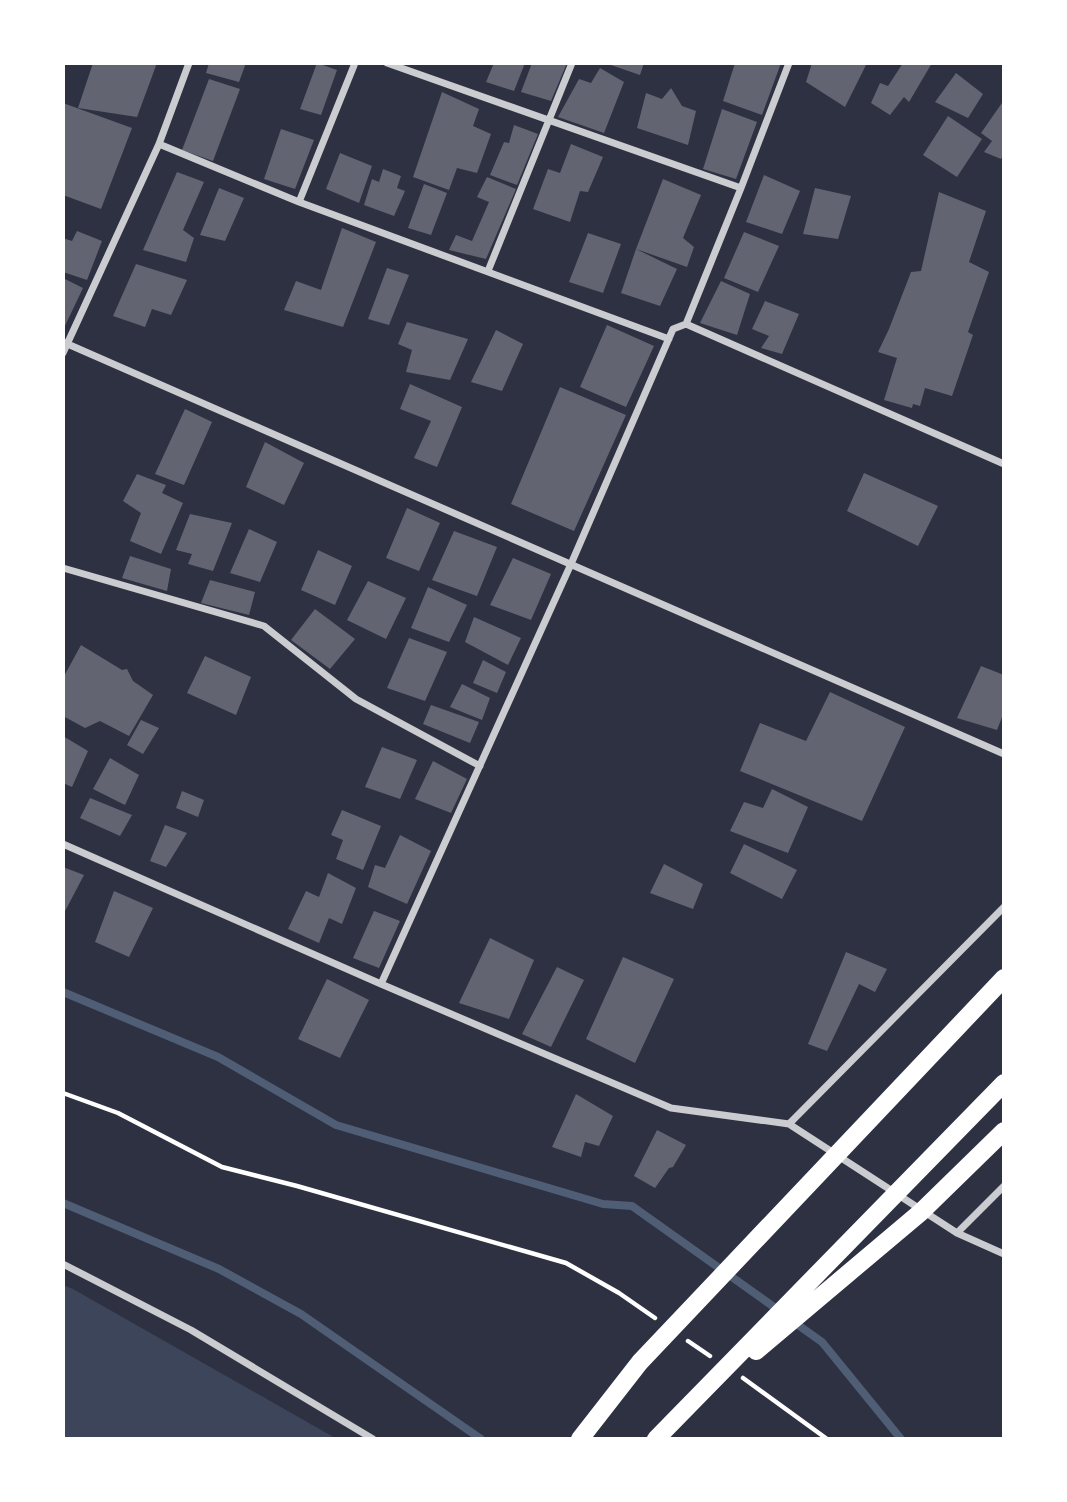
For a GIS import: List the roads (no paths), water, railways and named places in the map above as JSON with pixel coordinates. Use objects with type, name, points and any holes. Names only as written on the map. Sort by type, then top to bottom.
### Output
[{"type":"highway","points":[[580,1439],[640,1362],[1004,978]]},
{"type":"highway","points":[[656,1439],[1004,1083]]},
{"type":"highway","points":[[679,1416],[921,1212],[1004,1131]]},
{"type":"street","points":[[63,353],[65,343],[159,144],[189,63]]},
{"type":"street","points":[[299,202],[355,63]]},
{"type":"street","points":[[387,63],[741,188]]},
{"type":"street","points":[[488,271],[572,63]]},
{"type":"street","points":[[686,324],[789,63]]},
{"type":"street","points":[[159,144],[299,202],[669,339]]},
{"type":"street","points":[[381,985],[571,564],[673,329],[686,324],[1004,464]]},
{"type":"street","points":[[65,343],[1004,754]]},
{"type":"street","points":[[63,568],[264,626],[356,699],[480,766]]},
{"type":"street","points":[[63,844],[381,985],[671,1108],[789,1124],[957,1233],[1004,1254]]},
{"type":"street","points":[[789,1124],[1004,907]]},
{"type":"street","points":[[957,1233],[1004,1186]]},
{"type":"street","points":[[63,1264],[191,1330],[373,1439]]},
{"type":"waterway","points":[[63,992],[218,1057],[336,1125],[603,1204],[632,1206],[781,1312]]},
{"type":"waterway","points":[[63,1203],[219,1269],[301,1314],[481,1439]]},
{"type":"waterway","points":[[791,1320],[822,1342],[901,1439]]}]
